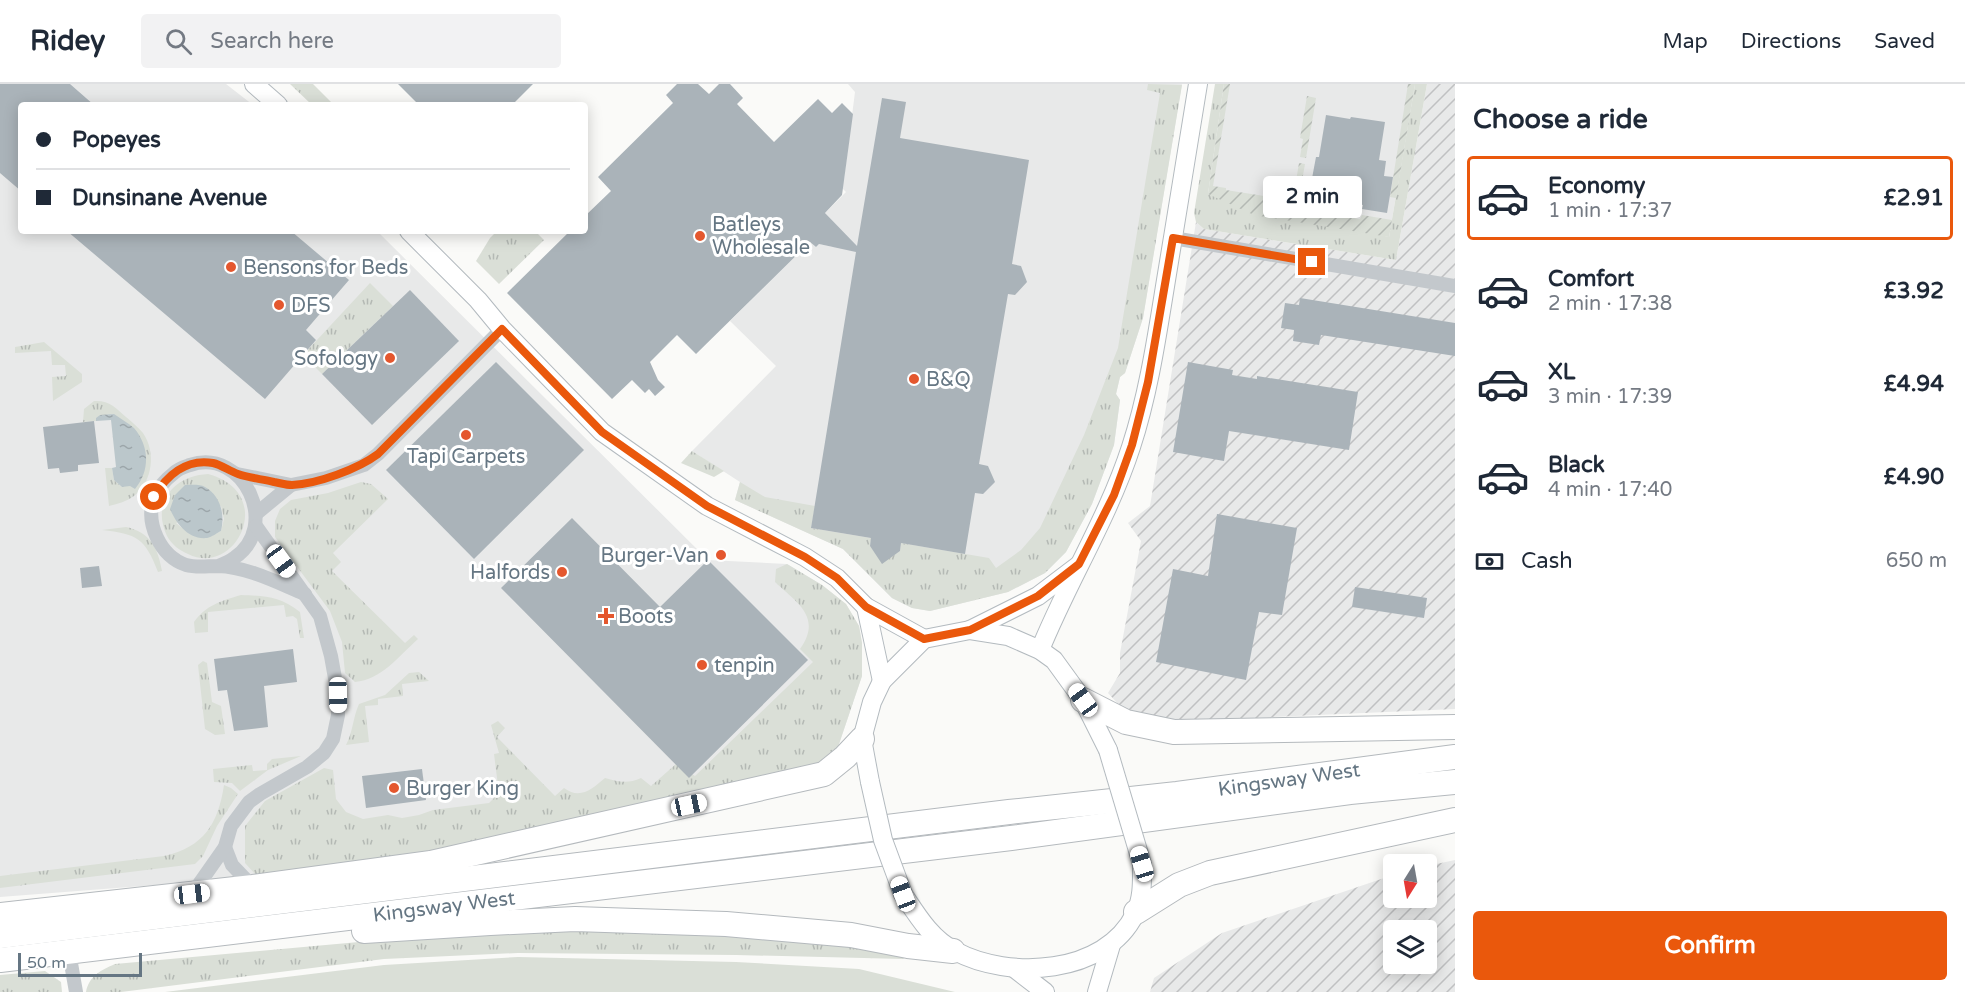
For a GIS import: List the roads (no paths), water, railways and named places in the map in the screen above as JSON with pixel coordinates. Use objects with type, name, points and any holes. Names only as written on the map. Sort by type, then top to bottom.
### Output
[{"type":"highway","points":[[1083,700],[1126,722],[1174,732],[1455,727]]},
{"type":"highway","points":[[0,915],[253,887],[431,862],[824,774],[862,739]]},
{"type":"highway","name":"Kingsway West","points":[[0,936],[1009,812],[1177,794],[1455,757]]},
{"type":"highway","name":"Kingsway West","points":[[0,960],[1000,839],[1350,792],[1455,782]]},
{"type":"highway","points":[[1136,912],[1179,885],[1210,873],[1455,820]]},
{"type":"highway","points":[[69,952],[490,922],[574,919],[726,924],[851,935],[908,946],[953,951]]},
{"type":"main road","points":[[254,84],[275,102]]},
{"type":"main road","points":[[1040,650],[1055,613],[1114,495],[1132,445],[1148,382],[1198,84]]},
{"type":"main road","points":[[412,234],[478,300],[502,329],[602,432],[707,506],[813,562],[837,578],[866,607],[924,639]]},
{"type":"main road","points":[[970,630],[1008,636],[1040,650],[1054,660],[1083,700],[1108,750],[1142,864],[1142,890],[1136,912],[1111,945],[1077,961],[1044,968],[1014,968],[985,963],[953,951],[924,926],[903,894],[883,840],[862,739],[872,702],[882,681],[924,639],[970,630],[1038,596],[1079,564]]},
{"type":"main road","points":[[866,607],[882,681]]},
{"type":"main road","points":[[1097,992],[1111,945]]},
{"type":"main road","points":[[1014,968],[1044,992]]},
{"type":"street","points":[[1173,238],[1455,286]]},
{"type":"street","points":[[291,485],[256,519],[248,544],[235,558],[218,566],[206,568],[185,565],[167,553],[158,541],[152,526],[154,497],[162,483],[178,469],[197,463],[211,463],[237,474],[291,485],[326,478],[364,465],[378,454],[502,329]]},
{"type":"street","points":[[192,894],[225,847],[231,826],[249,802],[307,767],[324,753],[333,739],[338,715],[338,695],[320,616],[256,519],[251,491],[237,474]]},
{"type":"street","points":[[218,566],[250,572],[307,595]]},
{"type":"street","points":[[225,847],[232,865],[253,887]]},
{"type":"street","points":[[69,952],[76,992]]},
{"type":"water","points":[[114,414],[134,428],[143,443],[145,467],[135,489],[130,486],[122,487],[114,480],[112,468],[116,467],[111,420],[96,421],[100,415]]},
{"type":"water","points":[[185,485],[203,486],[215,495],[222,512],[221,531],[209,537],[200,538],[179,525],[170,509],[175,495]]},
{"type":"place","name":"Batleys Wholesale","points":[[700,236]]},
{"type":"place","name":"Bensons for Beds","points":[[231,267]]},
{"type":"place","name":"DFS","points":[[279,305]]},
{"type":"place","name":"Sofology","points":[[390,358]]},
{"type":"place","name":"B&Q","points":[[914,379]]},
{"type":"place","name":"Tapi Carpets","points":[[466,435]]},
{"type":"place","name":"Burger-Van","points":[[721,555]]},
{"type":"place","name":"Halfords","points":[[562,572]]},
{"type":"place","name":"Boots","points":[[606,616]]},
{"type":"place","name":"tenpin","points":[[702,665]]},
{"type":"place","name":"Burger King","points":[[394,788]]}]
